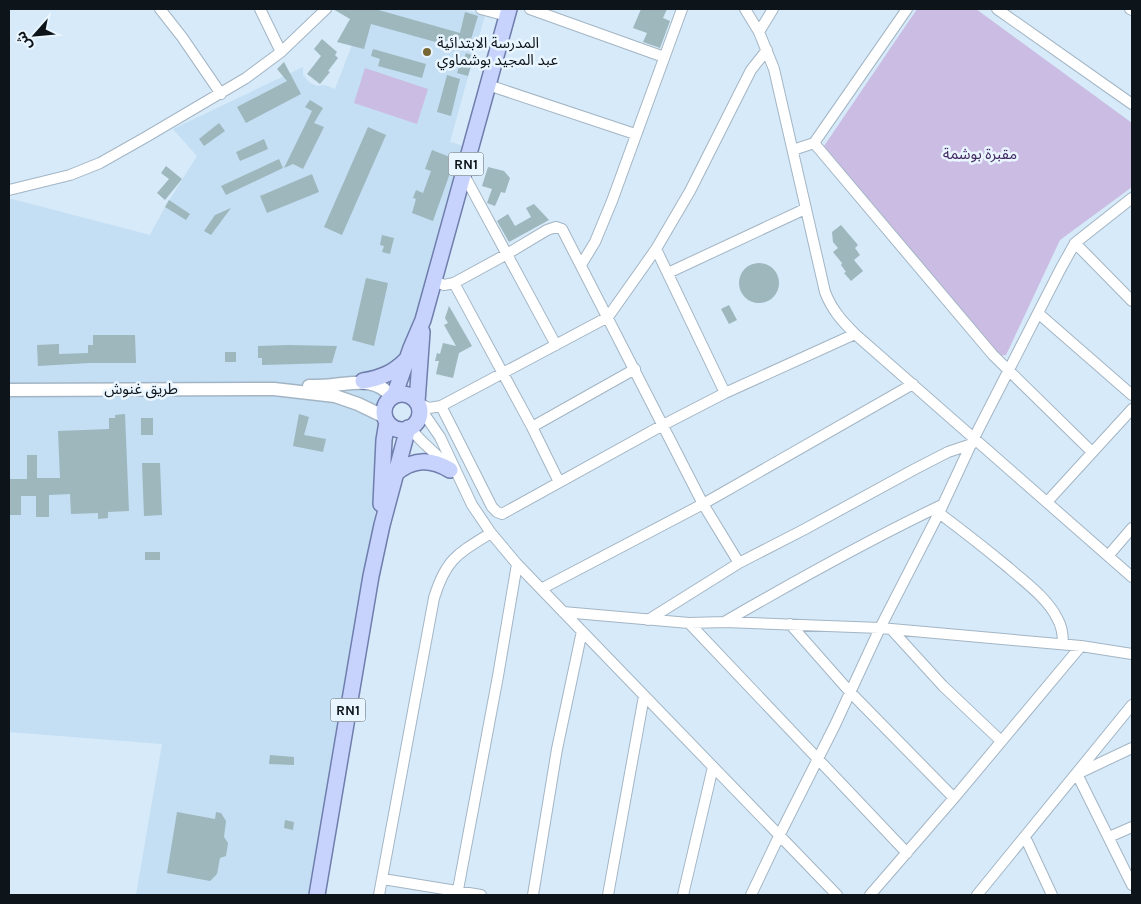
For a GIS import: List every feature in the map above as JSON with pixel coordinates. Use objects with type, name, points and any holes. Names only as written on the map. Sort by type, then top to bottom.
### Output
[{"type":"main road","name":"RN1","points":[[382,526],[381,495],[386,419],[384,408],[393,396],[423,320],[508,12]]},
{"type":"main road","name":"RN1","points":[[317,895],[370,585],[382,526],[409,428],[414,424],[419,415],[423,320]]},
{"type":"main road","points":[[363,381],[387,375],[407,359]]},
{"type":"main road","points":[[393,396],[409,395],[418,404]]},
{"type":"main road","points":[[386,419],[396,428],[409,428]]},
{"type":"main road","points":[[395,474],[411,463],[421,461],[441,465],[450,470]]},
{"type":"street","points":[[160,9],[182,37],[221,94]]},
{"type":"street","points":[[260,9],[281,52]]},
{"type":"street","points":[[9,190],[70,175],[100,163],[221,94],[281,52],[326,9]]},
{"type":"street","points":[[481,9],[508,12]]},
{"type":"street","points":[[530,9],[664,57]]},
{"type":"street","points":[[581,265],[595,242],[612,201],[682,9]]},
{"type":"street","points":[[745,9],[768,50],[774,69],[794,150],[805,209],[830,306],[855,334],[913,384],[973,441],[1048,502],[1132,577]]},
{"type":"street","points":[[759,32],[773,9]]},
{"type":"street","points":[[794,150],[814,143],[907,9]]},
{"type":"street","points":[[997,9],[1132,104]]},
{"type":"street","points":[[418,404],[429,408],[441,406],[608,317],[656,249],[690,191],[751,70],[768,50]]},
{"type":"street","points":[[488,85],[636,134]]},
{"type":"street","points":[[814,143],[987,348],[1092,452]]},
{"type":"street","points":[[463,173],[556,345]]},
{"type":"street","points":[[751,895],[818,760],[880,628],[941,509],[973,441],[1075,243],[1132,198]]},
{"type":"street","points":[[668,273],[805,209]]},
{"type":"street","points":[[434,281],[444,285],[454,282],[547,230],[559,227],[562,229],[703,504],[739,564]]},
{"type":"street","points":[[1075,243],[1132,302]]},
{"type":"street","points":[[656,249],[725,393]]},
{"type":"street","points":[[454,282],[532,427],[559,482]]},
{"type":"street","points":[[1038,313],[1132,395]]},
{"type":"street","points":[[441,406],[492,507],[502,514],[725,393],[855,334]]},
{"type":"street","points":[[532,427],[635,370]]},
{"type":"street","points":[[274,390],[290,387],[329,386],[363,381],[382,387],[393,396]]},
{"type":"street","points":[[541,590],[703,504],[913,384]]},
{"type":"street","name":"طريق غنوش","points":[[9,390],[274,390]]},
{"type":"street","points":[[274,390],[335,396],[358,404],[386,419]]},
{"type":"street","points":[[418,404],[440,437],[458,472],[464,490]]},
{"type":"street","points":[[1048,502],[1132,409]]},
{"type":"street","points":[[409,428],[450,470],[491,533],[517,564],[837,895]]},
{"type":"street","points":[[648,620],[739,564],[915,468],[973,441]]},
{"type":"street","points":[[725,622],[806,575],[888,531],[941,509]]},
{"type":"street","points":[[941,509],[1042,598],[1058,619],[1063,644]]},
{"type":"street","points":[[1108,556],[1132,528]]},
{"type":"street","points":[[380,895],[434,598],[439,582],[453,558],[491,533]]},
{"type":"street","points":[[457,893],[517,564]]},
{"type":"street","points":[[563,612],[690,623],[725,622],[891,628],[1063,644],[1132,654]]},
{"type":"street","points":[[690,623],[907,853]]},
{"type":"street","points":[[790,624],[850,692],[954,798]]},
{"type":"street","points":[[891,628],[943,686],[1001,741]]},
{"type":"street","points":[[533,895],[557,749],[582,632]]},
{"type":"street","points":[[870,895],[954,798],[1080,646]]},
{"type":"street","points":[[608,895],[644,696]]},
{"type":"street","points":[[977,895],[1132,705]]},
{"type":"street","points":[[1077,774],[1132,748]]},
{"type":"street","points":[[683,895],[713,767]]},
{"type":"street","points":[[1077,774],[1132,884]]},
{"type":"street","points":[[1109,837],[1132,827]]},
{"type":"street","points":[[1025,837],[1052,895]]},
{"type":"street","points":[[383,879],[457,893],[481,895]]},
{"type":"shaded area","points":[[366,9],[461,9],[485,15],[450,142],[467,147],[429,283],[400,370],[383,398],[378,416],[383,458],[365,591],[309,895],[136,895],[162,744],[9,732],[9,200],[12,199],[150,235],[197,156],[173,129],[303,67],[303,75],[310,83],[317,86],[325,85],[335,89]]},
{"type":"green space","name":"مقبرة بوشمة","points":[[917,9],[976,9],[1132,123],[1132,187],[1060,240],[1006,355],[996,356],[824,146]]},
{"type":"green space","points":[[365,68],[428,89],[417,124],[354,103]]},
{"type":"building","points":[[333,9],[375,9],[460,33],[465,12],[478,16],[469,46],[452,41],[450,46],[371,24],[364,49],[337,42],[350,19]]},
{"type":"building","points":[[641,9],[667,9],[663,18],[670,21],[660,48],[643,42],[647,33],[633,28]]},
{"type":"building","points":[[322,39],[337,52],[335,55],[338,58],[320,84],[307,74],[321,56],[314,49]]},
{"type":"building","points":[[373,49],[426,64],[422,78],[378,66],[380,59],[371,56]]},
{"type":"building","points":[[466,53],[474,56],[468,76],[457,73],[461,60],[463,61]]},
{"type":"building","points":[[284,62],[301,94],[246,123],[237,107],[287,81],[277,69]]},
{"type":"building","points":[[447,75],[460,79],[451,116],[437,112]]},
{"type":"building","points":[[310,100],[323,108],[314,123],[324,127],[303,169],[293,164],[284,168],[312,111],[305,107]]},
{"type":"building","points":[[219,123],[225,131],[204,146],[199,139]]},
{"type":"building","points":[[368,127],[386,135],[342,235],[324,227]]},
{"type":"building","points":[[264,139],[268,149],[240,161],[236,152]]},
{"type":"building","points":[[432,150],[455,159],[433,221],[412,213],[416,199],[413,198],[416,190],[423,193],[431,171],[425,169]]},
{"type":"building","points":[[279,159],[283,168],[226,195],[221,186]]},
{"type":"building","points":[[166,166],[182,179],[165,200],[157,193],[169,179],[161,173]]},
{"type":"building","points":[[488,167],[504,171],[510,178],[505,193],[501,192],[495,206],[487,203],[492,189],[482,186]]},
{"type":"building","points":[[312,174],[319,192],[267,213],[260,196]]},
{"type":"building","points":[[169,200],[190,214],[186,220],[165,207]]},
{"type":"building","points":[[534,204],[549,220],[509,242],[497,221],[508,214],[515,226],[531,217],[526,208]]},
{"type":"building","points":[[231,208],[211,235],[204,231],[215,215]]},
{"type":"building","points":[[841,225],[858,245],[855,248],[860,255],[854,260],[863,271],[851,281],[844,273],[846,272],[841,265],[842,263],[833,252],[838,248],[833,242],[832,232]]},
{"type":"building","points":[[382,235],[394,238],[390,254],[382,252],[384,246],[380,245]]},
{"type":"building","points":[[763,263],[770,266],[776,272],[779,283],[778,291],[770,300],[763,303],[755,303],[748,300],[740,291],[739,279],[742,272],[751,264]]},
{"type":"building","points":[[366,278],[388,283],[374,346],[352,340]]},
{"type":"building","points":[[729,305],[737,320],[729,324],[721,309]]},
{"type":"building","points":[[449,306],[472,346],[459,353],[453,378],[436,374],[439,361],[435,361],[437,353],[440,354],[443,343],[456,346],[444,325],[448,323],[445,318]]},
{"type":"building","points":[[93,335],[135,335],[136,363],[38,366],[37,345],[59,344],[59,354],[88,353],[88,345],[93,345]]},
{"type":"building","points":[[258,346],[337,346],[332,363],[262,365],[262,358],[258,358]]},
{"type":"building","points":[[225,352],[236,352],[236,362],[225,362]]},
{"type":"building","points":[[125,414],[129,511],[108,512],[108,518],[98,519],[98,513],[71,514],[70,494],[49,495],[49,517],[36,517],[36,496],[21,496],[21,515],[9,515],[9,479],[27,479],[27,455],[37,455],[37,478],[60,478],[58,431],[109,429],[109,418]]},
{"type":"building","points":[[299,414],[309,417],[304,435],[326,439],[323,452],[293,446]]},
{"type":"building","points":[[141,418],[153,418],[153,435],[141,435]]},
{"type":"building","points":[[142,463],[160,463],[162,515],[144,516]]},
{"type":"building","points":[[145,552],[160,552],[160,560],[145,560]]},
{"type":"building","points":[[270,755],[294,757],[294,765],[269,764]]},
{"type":"building","points":[[177,812],[215,819],[216,812],[221,813],[226,821],[224,837],[228,843],[226,856],[220,858],[217,874],[210,881],[167,873]]},
{"type":"building","points":[[285,820],[294,822],[293,830],[284,828]]},
{"type":"place","name":"المدرسة الابتدائية عبد المجيد بوشماوي","points":[[427,52]]}]
